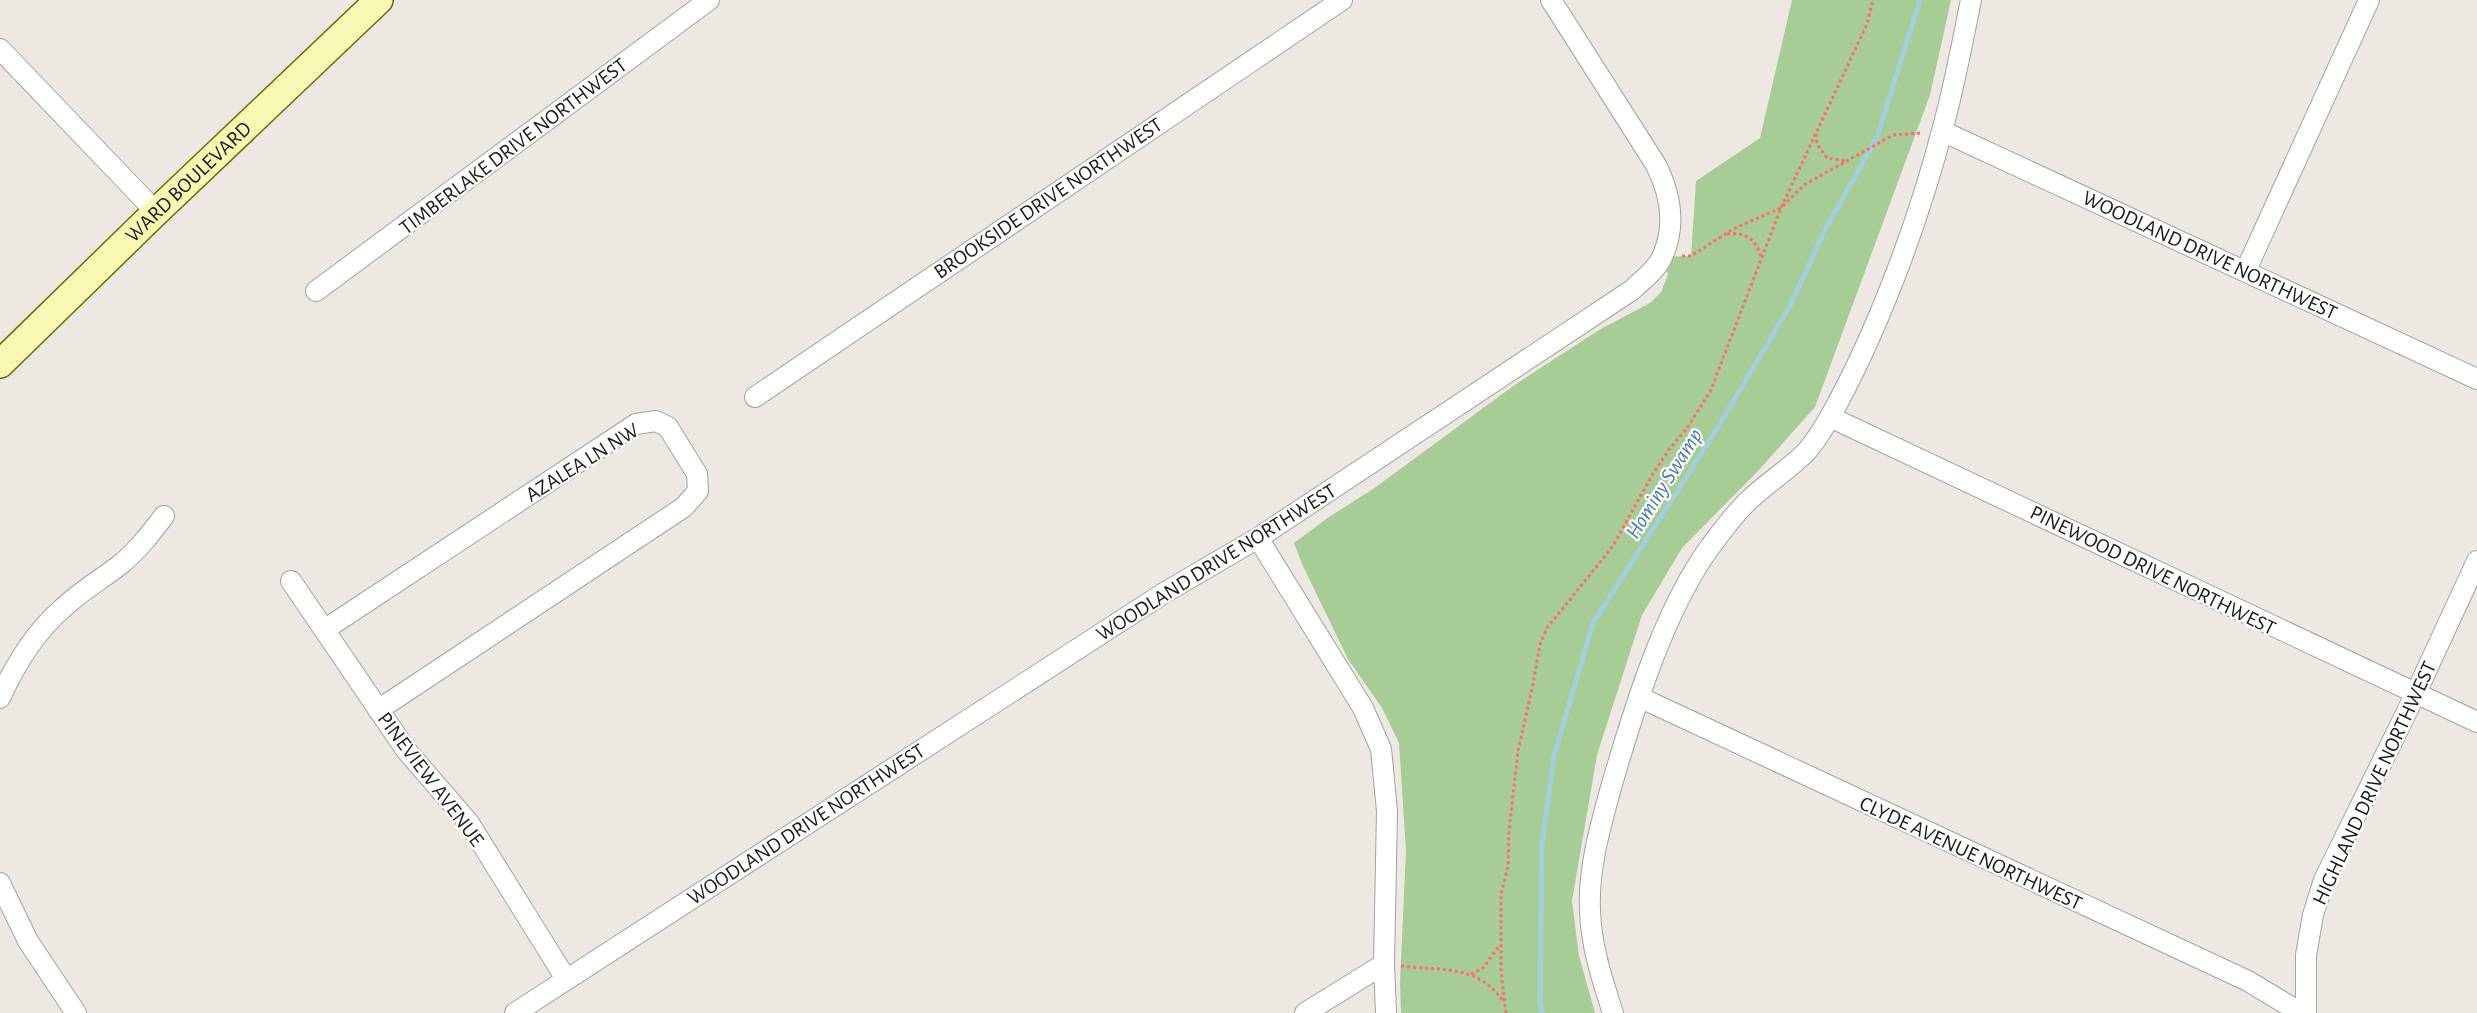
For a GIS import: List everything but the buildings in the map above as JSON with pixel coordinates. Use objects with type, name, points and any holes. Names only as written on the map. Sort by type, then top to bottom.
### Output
[{"type":"main road","name":"WARD BOULEVARD","points":[[0,364],[379,0]]},
{"type":"street","name":"TIMBERLAKE DRIVE NORTHWEST","points":[[316,291],[709,0]]},
{"type":"street","name":"BROOKSIDE DRIVE NORTHWEST","points":[[755,397],[1342,0]]},
{"type":"street","points":[[1551,0],[1656,165],[1665,184],[1670,207],[1670,223],[1663,256]]},
{"type":"street","points":[[1613,1013],[1599,971],[1593,942],[1590,908],[1592,875],[1604,813],[1639,697],[1676,606],[1709,549],[1746,502],[1807,452],[1830,417],[1852,373],[1889,290],[1919,207],[1942,131],[1971,0]]},
{"type":"street","points":[[2246,270],[2368,0]]},
{"type":"street","points":[[0,49],[156,212]]},
{"type":"street","name":"WOODLAND DRIVE NORTHWEST","points":[[1942,131],[2477,379]]},
{"type":"street","name":"WOODLAND DRIVE NORTHWEST","points":[[515,1013],[1164,592],[1258,538],[1632,290],[1663,256]]},
{"type":"street","name":"PINEWOOD DRIVE NORTHWEST","points":[[1830,417],[2477,722]]},
{"type":"street","name":"AZALEA LN NW","points":[[324,630],[636,423],[656,421],[668,427],[697,474],[698,491],[684,507],[378,710]]},
{"type":"street","points":[[0,698],[17,664],[36,636],[61,609],[122,563],[146,540],[164,516]]},
{"type":"street","points":[[1258,538],[1363,708],[1381,749],[1387,811],[1384,964],[1386,1013]]},
{"type":"street","name":"HIGHLAND DRIVE NORTHWEST","points":[[2306,1013],[2306,955],[2313,915],[2324,880],[2416,693],[2477,561]]},
{"type":"street","name":"PINEVIEW AVENUE","points":[[291,581],[406,750],[469,823],[566,979]]},
{"type":"street","name":"CLYDE AVENUE NORTHWEST","points":[[1639,697],[2248,981],[2301,1013]]},
{"type":"street","points":[[0,883],[28,940],[76,1013]]},
{"type":"street","points":[[1305,1013],[1384,964]]},
{"type":"path","points":[[1506,1013],[1500,945],[1501,894],[1507,873],[1514,778],[1540,644],[1547,628],[1612,546],[1668,451],[1687,428],[1710,392],[1781,208],[1867,24],[1873,0]]},
{"type":"path","points":[[1816,130],[1817,144],[1827,158],[1848,161]]},
{"type":"path","points":[[1663,256],[1691,256],[1725,234],[1781,208],[1804,186],[1893,135],[1942,131]]},
{"type":"path","points":[[1725,234],[1739,233],[1749,236],[1758,246],[1762,259]]},
{"type":"path","points":[[1471,974],[1483,968],[1500,945]]},
{"type":"path","points":[[1384,964],[1471,974],[1496,990],[1504,1003]]},
{"type":"green space","points":[[1792,0],[1951,0],[1930,95],[1815,407],[1757,472],[1682,548],[1642,615],[1597,755],[1572,901],[1579,956],[1595,1013],[1401,1013],[1400,982],[1406,851],[1399,743],[1382,708],[1348,659],[1294,543],[1373,489],[1516,384],[1599,330],[1650,303],[1661,292],[1668,275],[1663,257],[1691,256],[1696,181],[1760,138]]},
{"type":"waterway","name":"Hominy Swamp","points":[[1542,1013],[1540,1004],[1542,845],[1554,756],[1593,623],[1715,432],[1791,304],[1825,230],[1877,137],[1920,0]]}]
